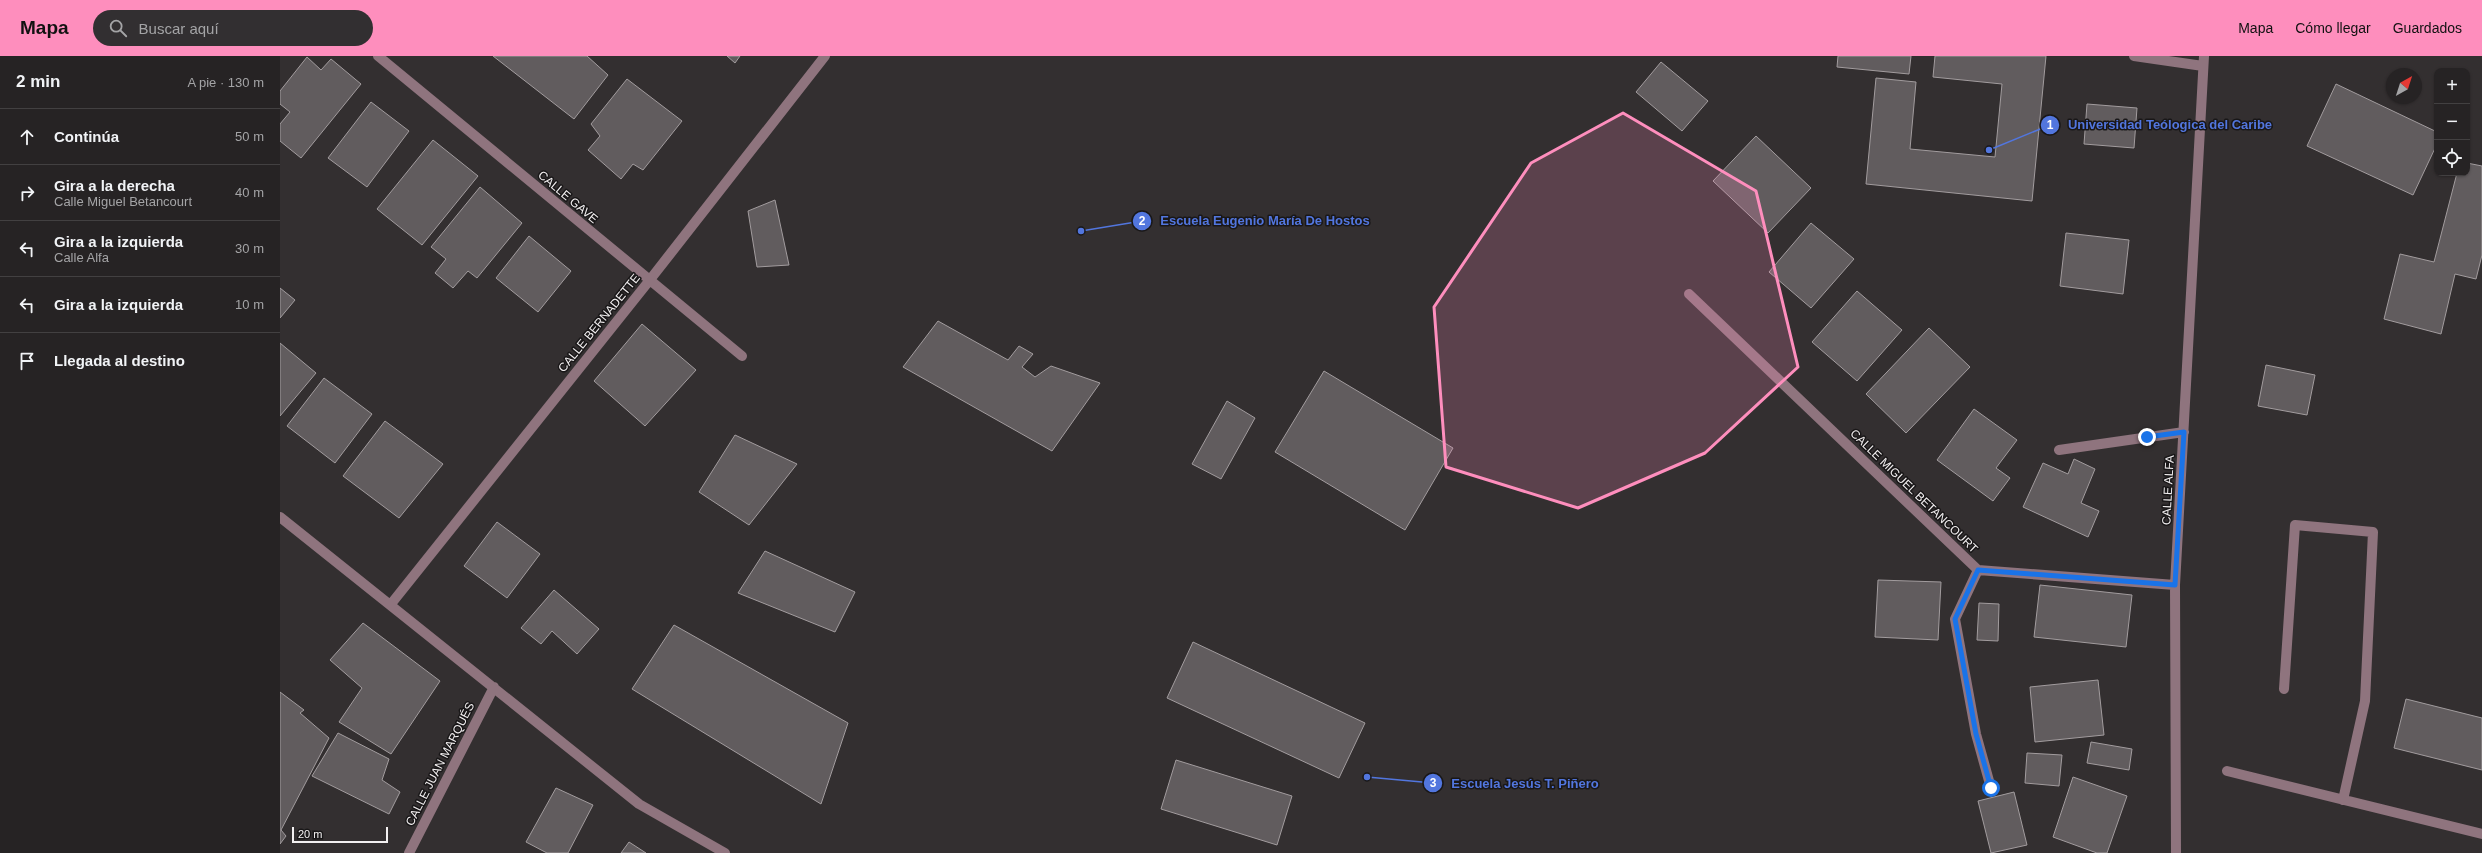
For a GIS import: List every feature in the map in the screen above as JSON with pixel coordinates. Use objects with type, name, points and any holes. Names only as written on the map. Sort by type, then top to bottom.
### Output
[{"type":"street","name":"CALLE GAVE","points":[[378,56],[649,282],[742,356]]},
{"type":"street","name":"CALLE BERNADETTE","points":[[390,604],[649,282],[825,56]]},
{"type":"street","points":[[2134,56],[2204,61]]},
{"type":"street","name":"CALLE ALFA","points":[[2176,853],[2175,585],[2204,61]]},
{"type":"street","name":"CALLE MIGUEL BETANCOURT","points":[[1689,294],[1978,570],[2175,585]]},
{"type":"street","points":[[2059,450],[2184,432]]},
{"type":"street","points":[[280,517],[494,687],[638,804],[725,853]]},
{"type":"street","points":[[2284,689],[2295,525],[2373,532],[2365,701],[2343,800]]},
{"type":"street","points":[[1978,570],[1955,619],[1976,734],[1991,788]]},
{"type":"street","name":"CALLE JUAN MARQUÉS","points":[[409,853],[494,687]]},
{"type":"street","points":[[2227,771],[2482,834]]},
{"type":"highlighted area","points":[[1623,113],[1756,191],[1798,367],[1705,453],[1578,508],[1446,467],[1434,307],[1531,163]]},
{"type":"building","points":[[493,56],[587,56],[608,75],[574,119]]},
{"type":"building","points":[[727,56],[740,56],[735,63]]},
{"type":"building","points":[[1838,56],[1911,56],[1909,74],[1837,67]]},
{"type":"building","points":[[1935,56],[2046,56],[2032,201],[1866,184],[1876,78],[1916,82],[1910,149],[1995,157],[2002,84],[1933,77]]},
{"type":"building","points":[[307,57],[321,70],[331,59],[361,84],[301,158],[280,141],[280,124],[290,112],[280,104],[280,91]]},
{"type":"building","points":[[1661,62],[1708,101],[1682,131],[1636,92]]},
{"type":"building","points":[[627,79],[682,121],[643,170],[633,164],[621,179],[588,150],[600,136],[591,124]]},
{"type":"building","points":[[2336,84],[2434,131],[2434,150],[2413,195],[2307,146]]},
{"type":"building","points":[[371,102],[409,131],[367,187],[328,158]]},
{"type":"building","points":[[2087,104],[2137,108],[2134,148],[2084,144]]},
{"type":"building","points":[[1756,136],[1811,188],[1768,233],[1713,181]]},
{"type":"building","points":[[433,140],[478,176],[422,245],[377,209]]},
{"type":"building","points":[[2470,164],[2482,166],[2482,255],[2476,279],[2455,274],[2441,334],[2384,319],[2400,254],[2434,262],[2456,176],[2470,176]]},
{"type":"building","points":[[480,187],[522,223],[477,278],[468,271],[453,288],[435,273],[446,259],[431,247]]},
{"type":"building","points":[[775,200],[789,265],[757,267],[748,211]]},
{"type":"building","points":[[1811,223],[1854,259],[1811,308],[1769,272]]},
{"type":"building","points":[[2066,233],[2129,240],[2123,294],[2060,286]]},
{"type":"building","points":[[529,236],[571,271],[538,312],[496,278]]},
{"type":"building","points":[[280,288],[295,300],[280,318]]},
{"type":"building","points":[[1857,291],[1902,330],[1857,381],[1812,342]]},
{"type":"building","points":[[938,321],[1008,360],[1019,346],[1033,354],[1022,367],[1035,377],[1051,366],[1100,383],[1052,451],[903,367]]},
{"type":"building","points":[[642,324],[696,370],[645,426],[594,381]]},
{"type":"building","points":[[1929,328],[1970,367],[1906,433],[1866,394]]},
{"type":"building","points":[[280,343],[316,373],[280,416]]},
{"type":"building","points":[[2266,365],[2315,375],[2307,415],[2258,406]]},
{"type":"building","points":[[1324,371],[1453,448],[1405,530],[1275,452]]},
{"type":"building","points":[[324,378],[372,414],[335,463],[287,426]]},
{"type":"building","points":[[1227,401],[1255,418],[1221,479],[1192,464]]},
{"type":"building","points":[[1974,409],[2017,440],[1996,468],[2010,478],[1993,501],[1937,460]]},
{"type":"building","points":[[385,421],[443,464],[399,518],[343,476]]},
{"type":"building","points":[[735,435],[797,464],[749,525],[699,492]]},
{"type":"building","points":[[2074,459],[2095,469],[2081,503],[2099,511],[2088,537],[2023,507],[2043,463],[2068,474]]},
{"type":"building","points":[[497,522],[540,554],[507,598],[464,566]]},
{"type":"building","points":[[765,551],[855,592],[835,632],[738,593]]},
{"type":"building","points":[[1878,580],[1941,582],[1938,640],[1875,637]]},
{"type":"building","points":[[2040,585],[2132,595],[2126,647],[2034,637]]},
{"type":"building","points":[[554,590],[599,629],[577,654],[552,631],[541,644],[521,628]]},
{"type":"building","points":[[1979,603],[1999,604],[1998,641],[1977,640]]},
{"type":"building","points":[[363,623],[440,681],[391,754],[339,722],[362,688],[330,660]]},
{"type":"building","points":[[674,625],[848,723],[821,804],[632,689]]},
{"type":"building","points":[[1193,642],[1365,723],[1339,778],[1167,698]]},
{"type":"building","points":[[2098,680],[2104,735],[2035,742],[2030,687]]},
{"type":"building","points":[[280,692],[304,710],[300,713],[329,738],[281,830],[286,836],[280,844]]},
{"type":"building","points":[[2406,699],[2482,718],[2482,770],[2394,748]]},
{"type":"building","points":[[338,733],[389,759],[382,780],[400,792],[389,814],[312,776]]},
{"type":"building","points":[[2091,742],[2132,749],[2129,770],[2087,763]]},
{"type":"building","points":[[2027,753],[2062,755],[2059,786],[2025,783]]},
{"type":"building","points":[[1176,760],[1292,796],[1277,845],[1161,809]]},
{"type":"building","points":[[2073,777],[2127,796],[2107,853],[2097,853],[2053,837]]},
{"type":"building","points":[[556,788],[593,805],[568,853],[547,853],[526,842]]},
{"type":"building","points":[[2014,792],[2027,845],[1991,853],[1978,801]]},
{"type":"building","points":[[629,842],[646,853],[621,853]]},
{"type":"place","name":"Universidad Teólogica del Caribe","points":[[1989,150]]},
{"type":"place","name":"Escuela Eugenio María De Hostos","points":[[1081,231]]},
{"type":"place","name":"Escuela Jesús T. Piñero","points":[[1367,777]]},
{"type":"route","points":[[1991,788],[1976,734],[1955,619],[1978,570],[2175,585],[2184,432],[2147,437]]}]
